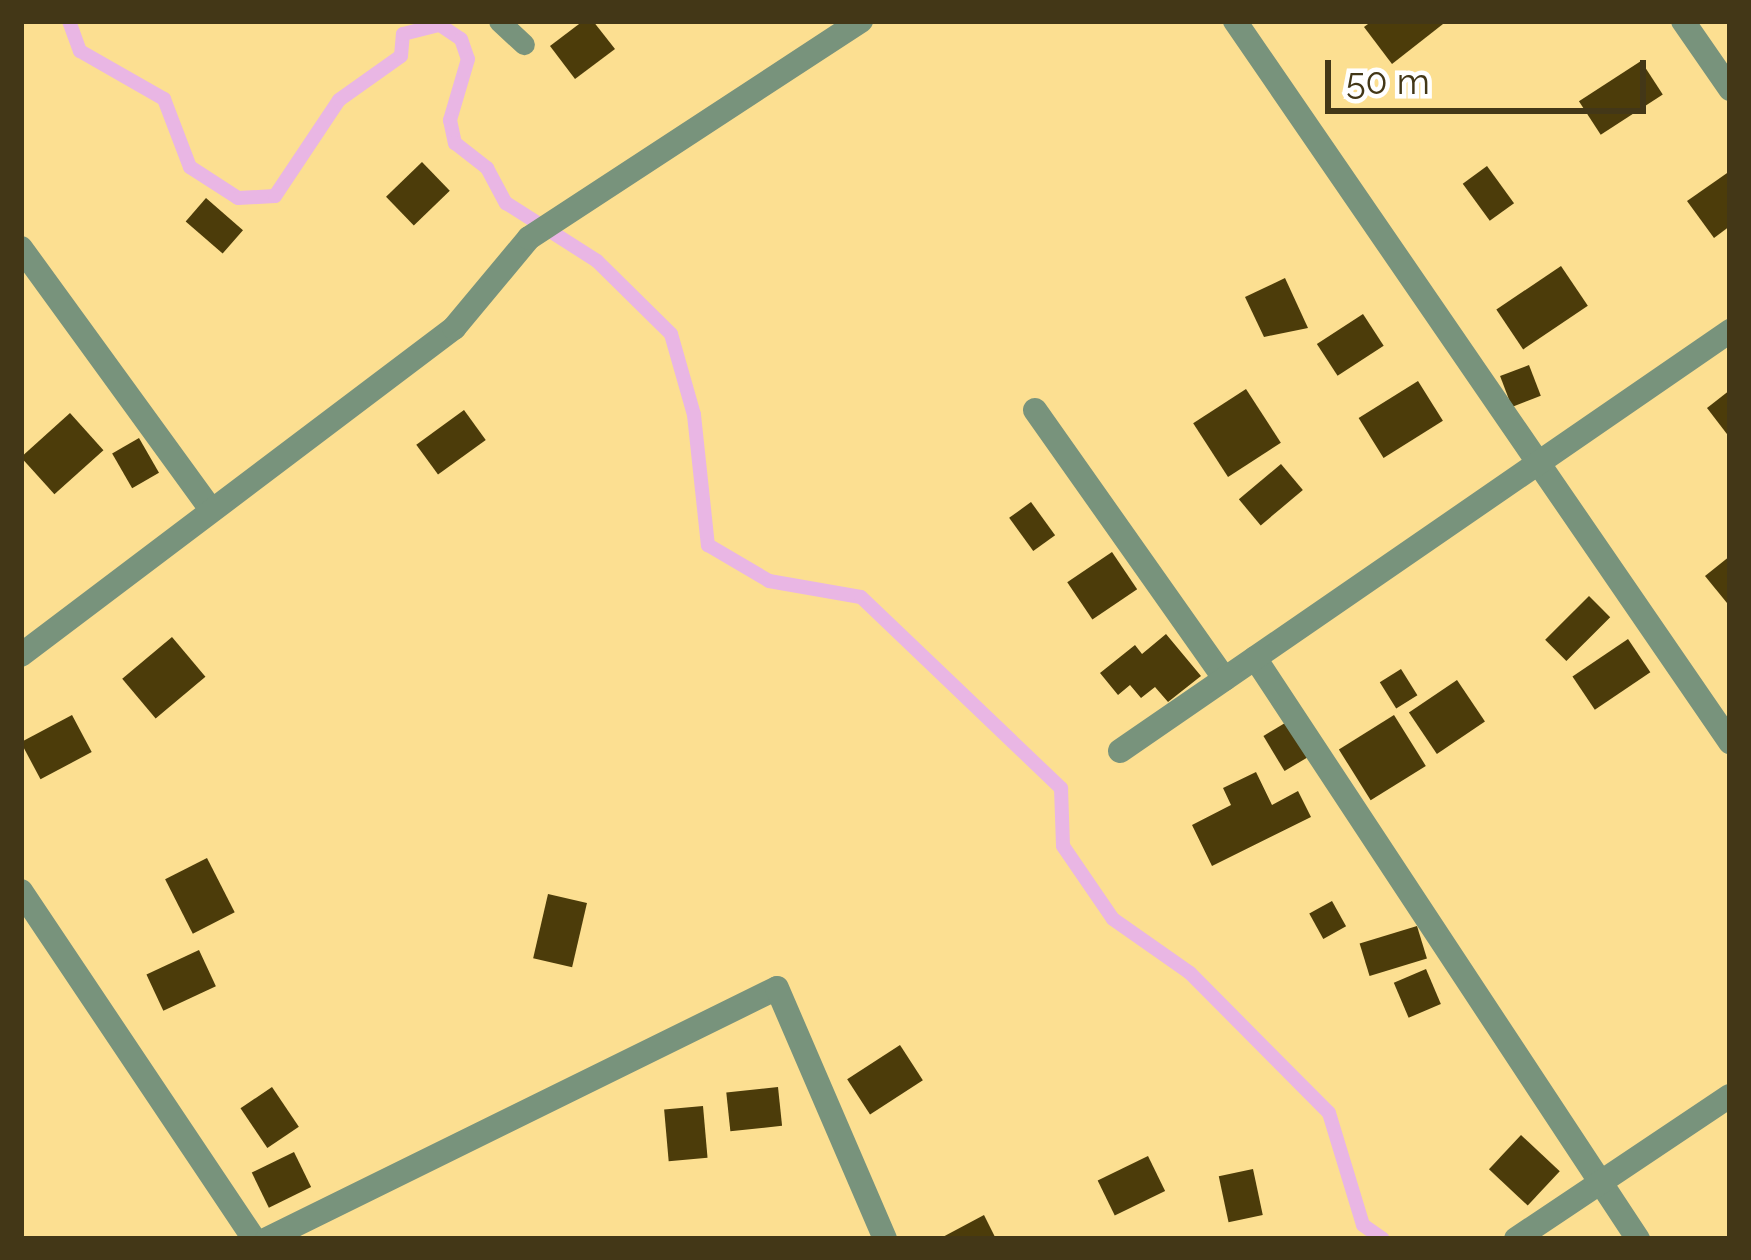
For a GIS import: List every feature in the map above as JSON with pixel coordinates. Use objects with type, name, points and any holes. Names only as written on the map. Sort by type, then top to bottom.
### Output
[{"type":"street","points":[[812,21],[829,42]]},
{"type":"street","points":[[21,655],[454,328],[529,238],[861,21]]},
{"type":"street","points":[[1235,21],[1730,742]]},
{"type":"street","points":[[1683,21],[1730,89]]},
{"type":"street","points":[[21,248],[210,508]]},
{"type":"street","points":[[1120,751],[1730,331]]},
{"type":"street","points":[[1035,410],[1225,679]]},
{"type":"street","points":[[1255,658],[1638,1239]]},
{"type":"street","points":[[21,891],[254,1239]]},
{"type":"street","points":[[267,1239],[777,988],[885,1239]]},
{"type":"street","points":[[1516,1239],[1604,1186],[1730,1096]]},
{"type":"lane","points":[[499,21],[524,44]]},
{"type":"building","points":[[583,21],[593,21],[615,49],[575,79],[550,46]]},
{"type":"building","points":[[1372,21],[1443,24],[1392,64],[1364,27]]},
{"type":"building","points":[[1641,61],[1663,95],[1601,135],[1579,101]]},
{"type":"building","points":[[422,162],[450,191],[414,226],[386,197]]},
{"type":"building","points":[[1487,166],[1514,203],[1490,221],[1463,184]]},
{"type":"building","points":[[1730,171],[1730,226],[1714,238],[1687,201]]},
{"type":"building","points":[[206,198],[243,230],[223,254],[186,221]]},
{"type":"building","points":[[1561,266],[1588,306],[1523,349],[1496,310]]},
{"type":"building","points":[[1285,278],[1308,328],[1264,337],[1245,297]]},
{"type":"building","points":[[1363,314],[1384,346],[1338,376],[1317,344]]},
{"type":"building","points":[[1529,365],[1541,396],[1512,407],[1500,376]]},
{"type":"building","points":[[1418,381],[1443,421],[1384,458],[1359,418]]},
{"type":"building","points":[[1246,389],[1281,443],[1228,477],[1193,423]]},
{"type":"building","points":[[1730,390],[1730,438],[1707,408]]},
{"type":"building","points":[[464,410],[486,440],[438,475],[416,445]]},
{"type":"building","points":[[70,413],[103,450],[54,494],[21,457]]},
{"type":"building","points":[[139,438],[159,473],[132,488],[112,454]]},
{"type":"building","points":[[1281,464],[1303,490],[1261,525],[1239,499]]},
{"type":"building","points":[[1031,502],[1055,535],[1033,551],[1009,518]]},
{"type":"building","points":[[1112,552],[1137,589],[1092,620],[1067,582]]},
{"type":"building","points":[[1730,556],[1730,601],[1727,603],[1705,576]]},
{"type":"building","points":[[1589,596],[1610,617],[1566,661],[1545,640]]},
{"type":"building","points":[[1166,634],[1201,676],[1168,702],[1155,687],[1141,698],[1130,685],[1118,695],[1100,673],[1135,645],[1142,654]]},
{"type":"building","points":[[172,637],[205,677],[156,719],[122,679]]},
{"type":"building","points":[[1628,639],[1650,672],[1595,710],[1572,676]]},
{"type":"building","points":[[1401,669],[1417,695],[1396,709],[1380,682]]},
{"type":"building","points":[[1457,680],[1485,721],[1437,754],[1409,712]]},
{"type":"building","points":[[72,715],[92,752],[41,779],[21,742]]},
{"type":"building","points":[[1394,715],[1426,766],[1371,800],[1339,749]]},
{"type":"building","points":[[1290,720],[1311,755],[1285,771],[1263,736]]},
{"type":"building","points":[[1256,772],[1272,805],[1298,791],[1311,817],[1212,866],[1192,825],[1231,805],[1223,788]]},
{"type":"building","points":[[207,858],[235,912],[193,934],[165,879]]},
{"type":"building","points":[[548,894],[587,903],[572,967],[533,958]]},
{"type":"building","points":[[1332,901],[1346,926],[1323,939],[1309,914]]},
{"type":"building","points":[[1417,926],[1427,959],[1370,976],[1360,944]]},
{"type":"building","points":[[199,950],[216,986],[163,1011],[146,975]]},
{"type":"building","points":[[1426,969],[1441,1004],[1409,1018],[1394,983]]},
{"type":"building","points":[[900,1045],[923,1080],[870,1115],[847,1079]]},
{"type":"building","points":[[272,1087],[299,1127],[267,1148],[240,1108]]},
{"type":"building","points":[[778,1087],[782,1126],[730,1131],[726,1092]]},
{"type":"building","points":[[703,1106],[708,1158],[669,1161],[664,1109]]},
{"type":"building","points":[[1521,1135],[1560,1171],[1528,1206],[1489,1169]]},
{"type":"building","points":[[294,1152],[311,1187],[269,1208],[252,1173]]},
{"type":"building","points":[[1148,1156],[1165,1191],[1115,1216],[1098,1181]]},
{"type":"building","points":[[1253,1169],[1263,1215],[1229,1222],[1219,1176]]},
{"type":"building","points":[[984,1215],[996,1239],[939,1239]]},
{"type":"waterway","points":[[69,21],[80,51],[164,99],[190,167],[238,198],[275,196],[339,100],[401,56],[403,34],[440,25],[461,39],[468,59],[450,120],[455,143],[487,168],[506,203],[597,261],[671,334],[694,415],[708,545],[769,581],[861,597],[1061,788],[1063,846],[1113,919],[1190,973],[1329,1113],[1363,1225],[1383,1239]]}]
